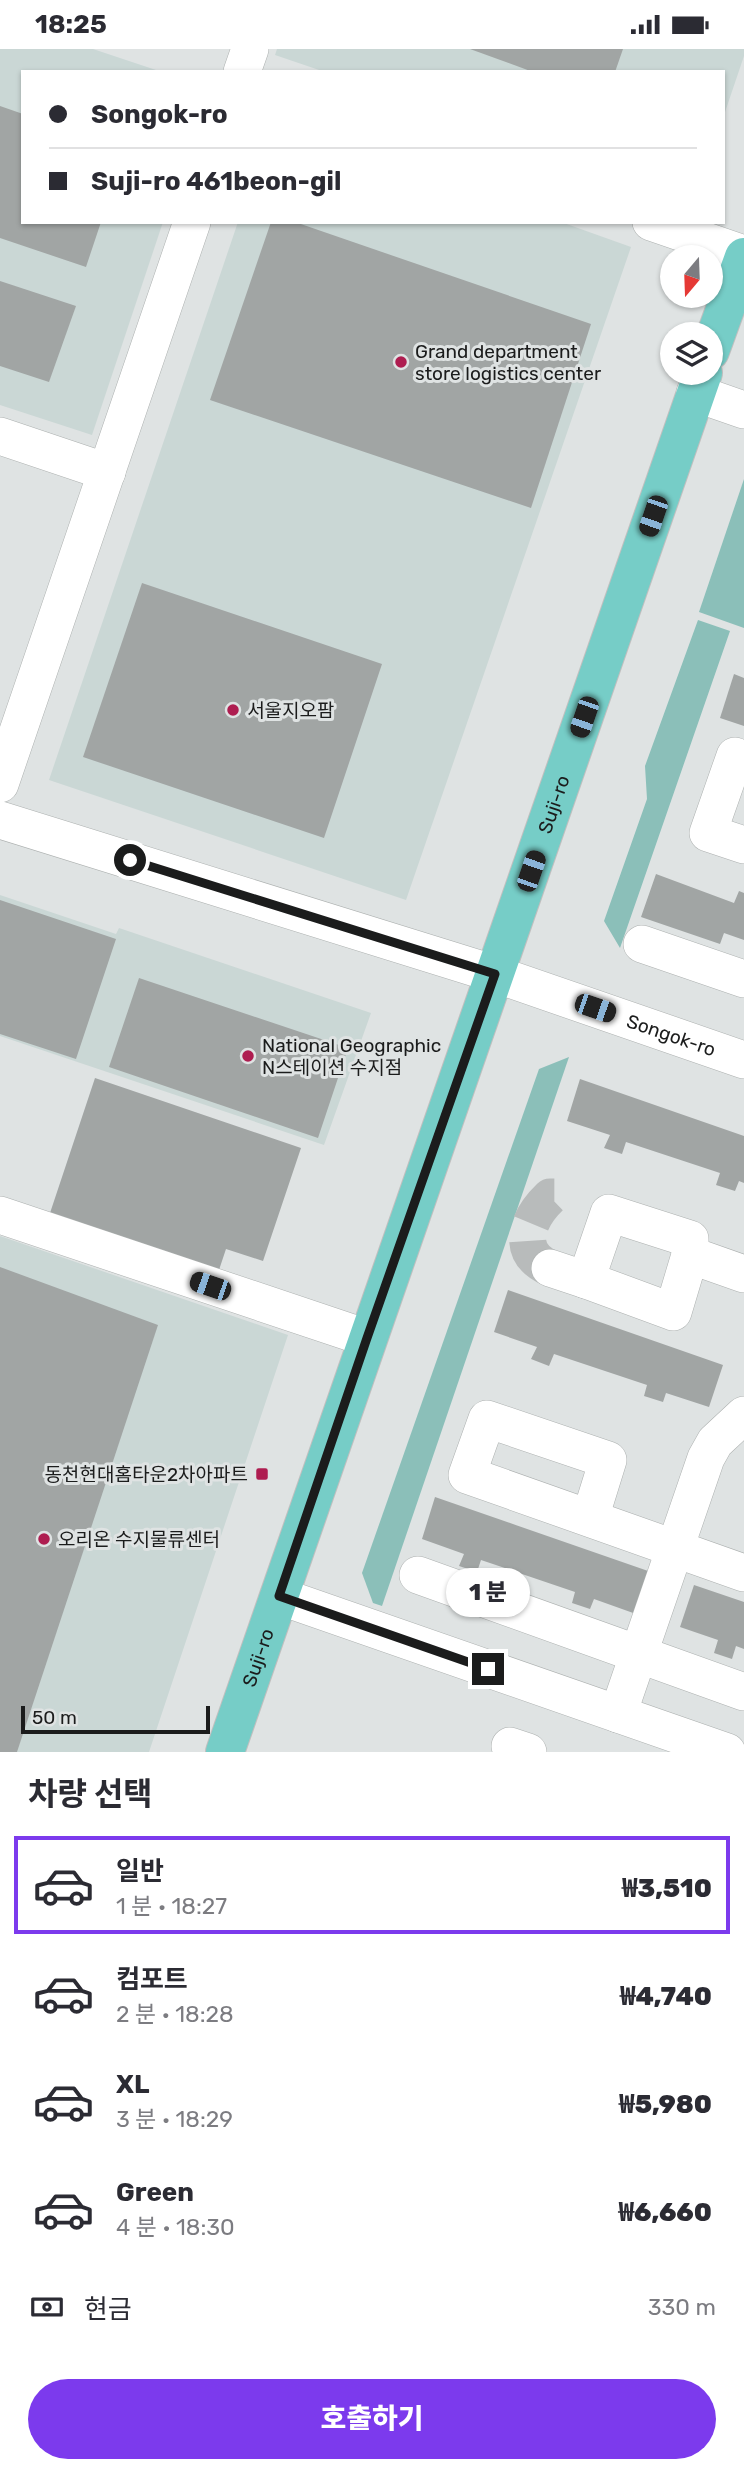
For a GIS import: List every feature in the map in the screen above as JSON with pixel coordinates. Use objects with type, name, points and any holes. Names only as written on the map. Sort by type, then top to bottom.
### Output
[{"type":"main road","points":[[720,322],[744,256]]},
{"type":"main road","name":"Suji-ro","points":[[225,1752],[698,385]]},
{"type":"street","points":[[243,70],[250,49]]},
{"type":"street","points":[[0,784],[190,224]]},
{"type":"street","points":[[656,224],[744,256]]},
{"type":"street","points":[[702,385],[744,410]]},
{"type":"street","points":[[0,436],[107,472]]},
{"type":"street","points":[[744,760],[735,756],[708,833],[744,845]]},
{"type":"street","name":"Songok-ro","points":[[0,820],[495,974],[744,1060]]},
{"type":"street","points":[[642,944],[744,979]]},
{"type":"street","points":[[551,1268],[673,1311],[690,1255],[690,1240],[609,1213],[586,1280]]},
{"type":"street","points":[[0,1215],[367,1338]]},
{"type":"street","points":[[690,1255],[744,1274]]},
{"type":"street","points":[[618,1714],[706,1458],[715,1442],[744,1415]]},
{"type":"street","points":[[590,1518],[744,1573]]},
{"type":"street","points":[[418,1575],[744,1692]]},
{"type":"street","points":[[279,1596],[727,1752]]},
{"type":"shaded area","points":[[0,49],[93,49],[156,70],[21,70],[21,224],[162,224],[92,435],[0,405]]},
{"type":"shaded area","points":[[277,49],[744,49],[725,112],[725,70],[319,70],[275,55]]},
{"type":"shaded area","points":[[237,224],[567,224],[631,247],[406,900],[49,780]]},
{"type":"shaded area","points":[[744,479],[744,628],[699,612]]},
{"type":"shaded area","points":[[698,620],[730,631],[620,948],[604,921],[647,799],[645,766]]},
{"type":"shaded area","points":[[0,895],[116,934],[119,928],[371,1013],[324,1145],[0,1036]]},
{"type":"shaded area","points":[[569,1057],[382,1606],[373,1603],[362,1573],[539,1069]]},
{"type":"shaded area","points":[[0,1236],[288,1335],[149,1752],[0,1752]]},
{"type":"building","points":[[470,49],[623,49],[616,70],[528,70]]},
{"type":"building","points":[[0,106],[21,113],[21,224],[100,224],[86,267],[0,238]]},
{"type":"building","name":"Grand department store logistics center","points":[[270,224],[301,224],[591,324],[531,508],[210,400]]},
{"type":"building","points":[[0,281],[76,306],[49,382],[0,366]]},
{"type":"building","name":"서울지오팜","points":[[142,583],[382,664],[324,838],[83,757]]},
{"type":"building","points":[[734,674],[744,678],[744,726],[720,718]]},
{"type":"building","points":[[656,874],[734,903],[739,891],[744,893],[744,940],[724,933],[720,944],[641,917]]},
{"type":"building","points":[[0,900],[116,939],[76,1059],[0,1034]]},
{"type":"building","points":[[139,978],[348,1048],[318,1138],[109,1067]]},
{"type":"building","points":[[95,1078],[301,1148],[263,1261],[226,1249],[217,1276],[48,1219]]},
{"type":"building","points":[[580,1079],[744,1136],[744,1183],[739,1181],[735,1191],[716,1185],[720,1173],[626,1142],[622,1154],[604,1148],[610,1135],[567,1121]]},
{"type":"building","name":"오리온 수지물류센터","points":[[0,1267],[158,1325],[17,1752],[0,1752]]},
{"type":"building","points":[[508,1290],[723,1365],[709,1407],[666,1393],[663,1402],[644,1396],[647,1385],[554,1354],[549,1366],[531,1359],[537,1347],[494,1332]]},
{"type":"building","points":[[435,1497],[651,1572],[636,1614],[594,1599],[590,1609],[572,1603],[575,1592],[481,1560],[477,1572],[459,1566],[464,1554],[422,1539]]},
{"type":"building","points":[[694,1585],[744,1602],[744,1649],[736,1646],[732,1659],[714,1653],[718,1640],[680,1627]]},
{"type":"tunnel","points":[[550,1268],[532,1253],[528,1235],[535,1215],[550,1197],[563,1197]]},
{"type":"place","name":"Grand department store logistics center","points":[[401,362]]},
{"type":"place","name":"서울지오팜","points":[[233,710]]},
{"type":"place","name":"National Geographic N스테이션 수지점","points":[[248,1056]]},
{"type":"place","name":"동천현대홈타운2차아파트","points":[[262,1474]]},
{"type":"place","name":"오리온 수지물류센터","points":[[44,1539]]},
{"type":"route","points":[[130,860],[495,974],[279,1596],[488,1669]]}]
